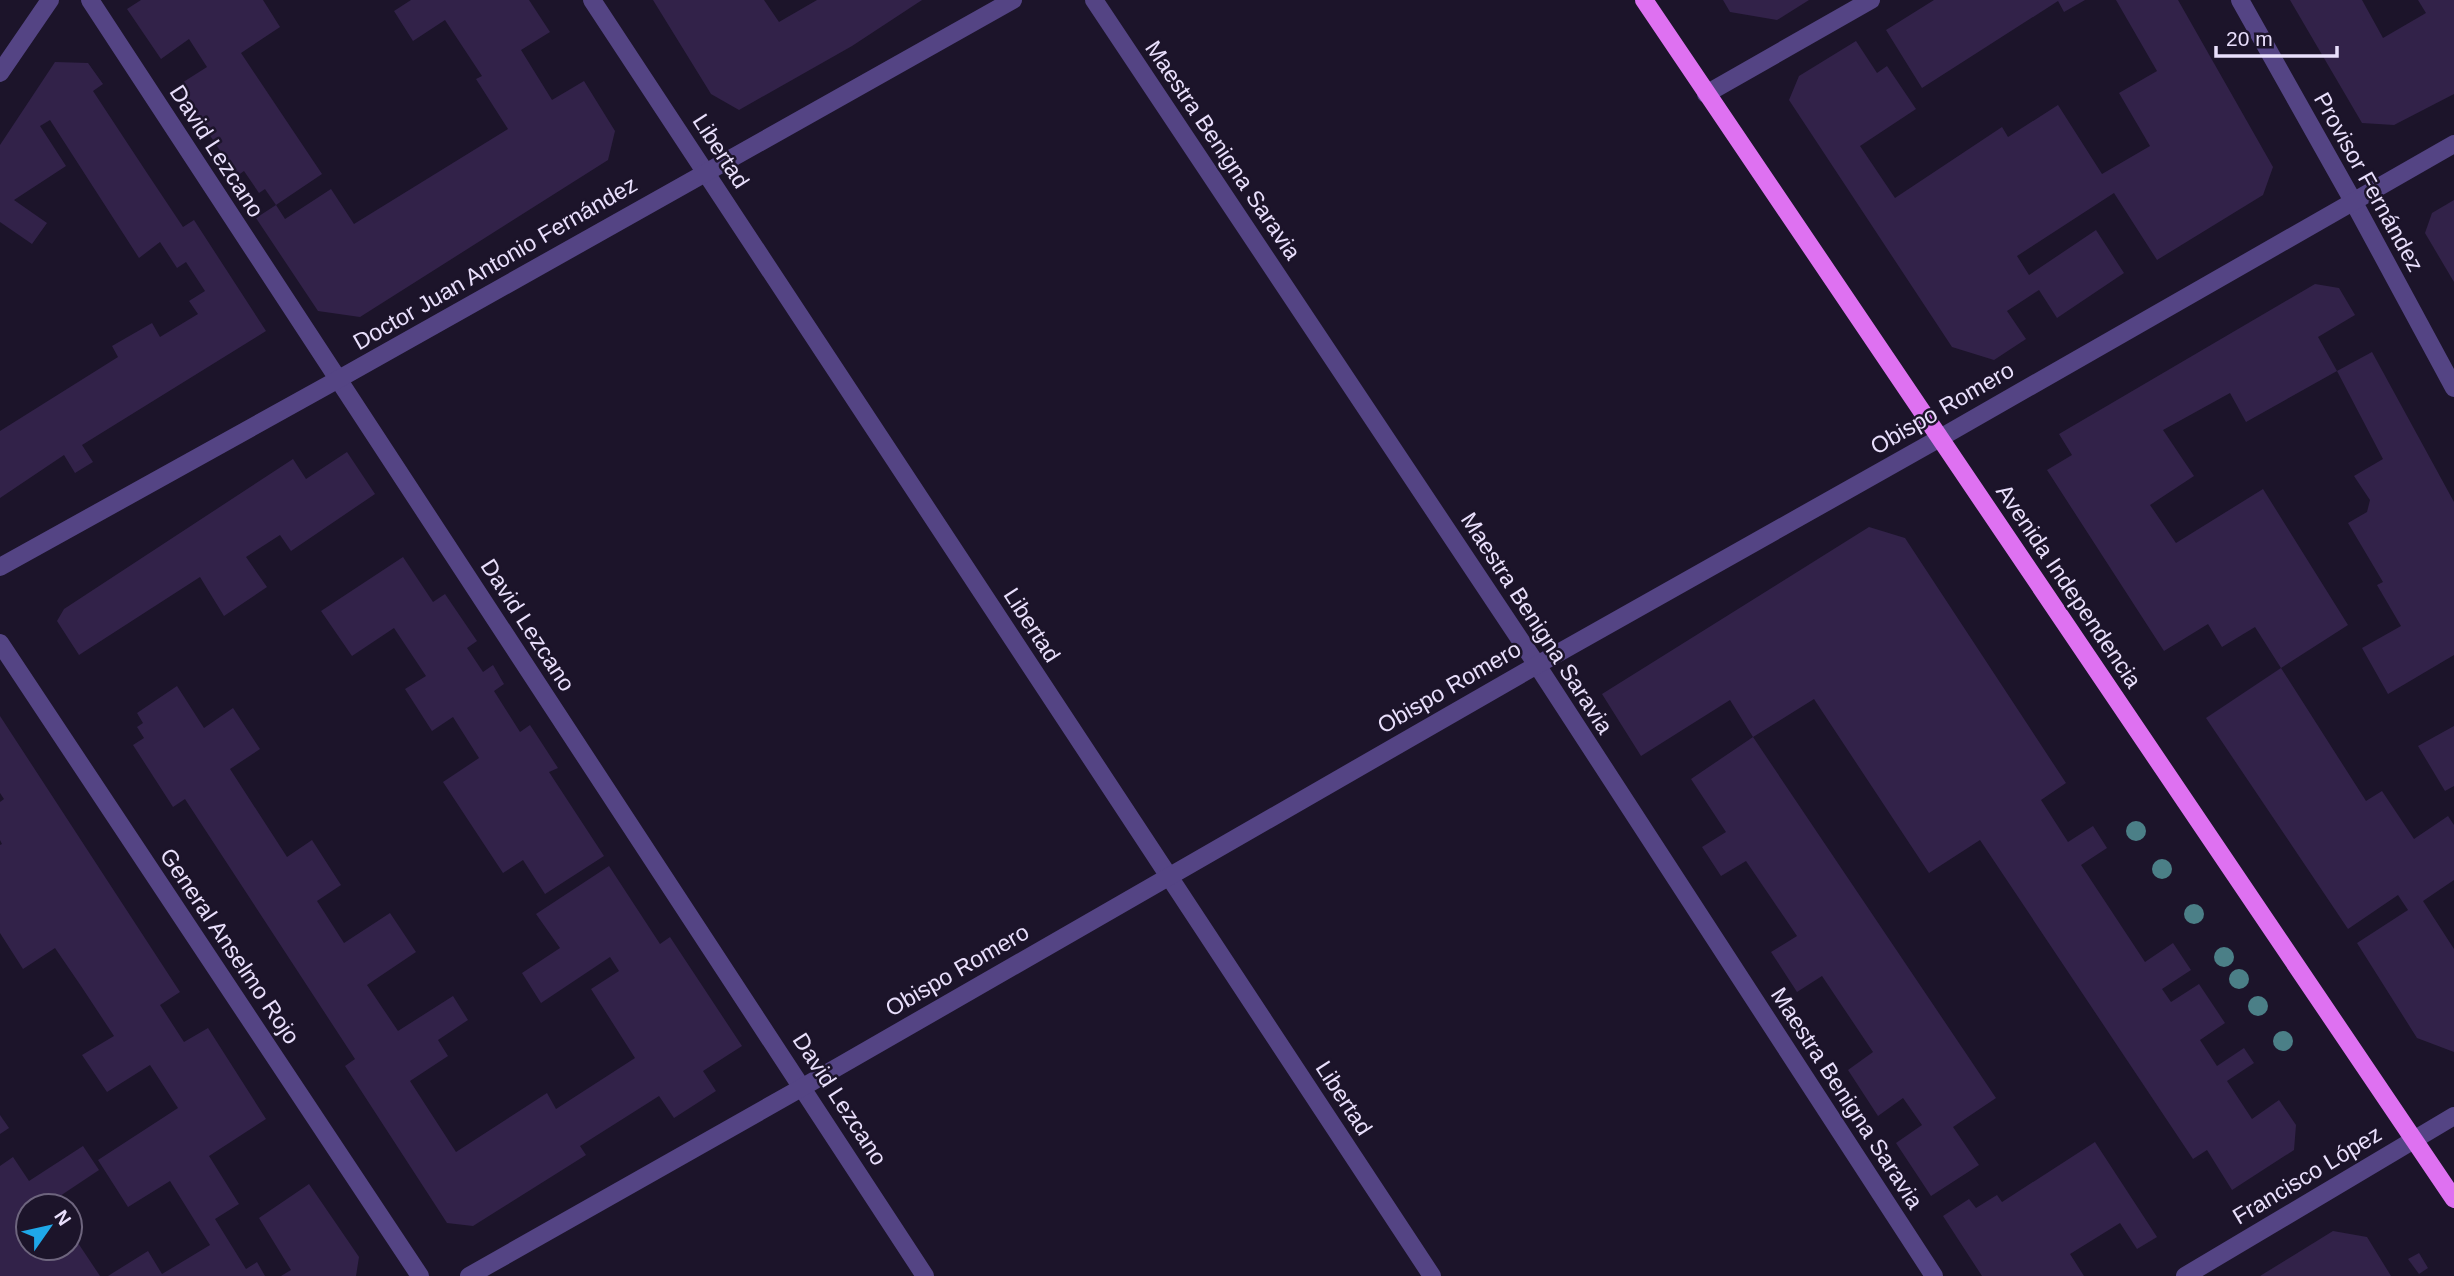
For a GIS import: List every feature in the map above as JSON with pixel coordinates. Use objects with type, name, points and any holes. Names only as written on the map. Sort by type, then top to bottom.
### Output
[{"type":"main road","name":"Avenida Independencia","points":[[1644,0],[2454,1199]]},
{"type":"street","points":[[0,73],[50,0]]},
{"type":"street","name":"David Lezcano","points":[[90,0],[925,1276]]},
{"type":"street","name":"Libertad","points":[[592,0],[1432,1276]]},
{"type":"street","name":"Doctor Juan Antonio Fernández","points":[[0,567],[1013,0]]},
{"type":"street","name":"Maestra Benigna Saravia","points":[[1094,0],[1536,665],[1934,1276]]},
{"type":"street","points":[[1706,94],[1871,0]]},
{"type":"street","name":"Provisor Fernández","points":[[2239,0],[2353,201],[2454,388]]},
{"type":"street","name":"Obispo Romero","points":[[469,1276],[1536,665],[2454,144]]},
{"type":"street","name":"General Anselmo Rojo","points":[[0,643],[419,1276]]},
{"type":"street","name":"Francisco López","points":[[2185,1276],[2454,1116]]},
{"type":"building","points":[[141,0],[263,0],[280,27],[241,53],[322,174],[276,205],[265,189],[259,193],[244,171],[237,176],[177,86],[207,67],[189,39],[161,59],[127,9]]},
{"type":"building","points":[[411,0],[529,0],[550,32],[521,50],[552,100],[584,81],[615,131],[608,160],[360,317],[318,311],[256,218],[276,205],[285,219],[331,189],[354,224],[508,129],[476,79],[482,76],[445,20],[413,41],[394,11]]},
{"type":"building","points":[[653,0],[764,0],[779,22],[817,0],[922,0],[852,46],[739,110],[711,94]]},
{"type":"building","points":[[1723,0],[1809,0],[1777,20],[1730,12]]},
{"type":"building","points":[[1934,0],[2085,0],[2064,12],[2058,1],[1922,88],[1886,30]]},
{"type":"building","points":[[2116,0],[2178,0],[2273,167],[2263,195],[2157,260],[2114,193],[2017,256],[2029,275],[2096,230],[2124,273],[2057,318],[2039,290],[2007,311],[2026,339],[1994,360],[1952,347],[1789,100],[1799,76],[1856,41],[1877,73],[1887,66],[1916,109],[1860,146],[1895,198],[2002,127],[2008,137],[2058,105],[2102,174],[2150,146],[2119,93],[2157,71]]},
{"type":"building","points":[[2290,0],[2362,0],[2383,38],[2426,13],[2418,0],[2454,0],[2454,94],[2394,125],[2362,123]]},
{"type":"building","points":[[55,62],[88,63],[103,84],[93,91],[147,173],[183,227],[194,220],[266,331],[82,445],[93,462],[75,473],[64,455],[0,498],[0,431],[118,357],[112,346],[152,323],[160,337],[198,314],[189,301],[205,291],[186,262],[177,268],[160,242],[139,258],[50,120],[40,126],[66,166],[14,200],[47,223],[32,244],[0,222],[0,145]]},
{"type":"building","points":[[2454,200],[2454,282],[2425,233],[2432,213]]},
{"type":"building","points":[[2315,284],[2339,288],[2355,315],[2318,337],[2337,371],[2246,422],[2230,393],[2163,430],[2194,476],[2150,505],[2176,543],[2263,489],[2348,625],[2281,668],[2255,627],[2222,647],[2208,624],[2164,651],[2047,470],[2072,455],[2059,434]]},
{"type":"building","points":[[2372,352],[2454,502],[2454,655],[2388,694],[2362,648],[2401,626],[2377,585],[2383,582],[2348,523],[2367,512],[2370,500],[2354,476],[2383,459],[2337,371]]},
{"type":"building","points":[[347,452],[375,494],[291,551],[280,535],[246,557],[267,587],[224,616],[200,577],[79,655],[57,621],[64,609],[293,459],[306,479]]},
{"type":"building","points":[[1869,527],[1905,538],[2066,783],[2041,800],[2068,842],[2093,826],[2107,848],[2081,865],[2145,962],[2173,943],[2191,970],[2162,989],[2171,1002],[2199,984],[2225,1023],[2200,1040],[2217,1066],[2244,1048],[2254,1063],[2227,1081],[2252,1119],[2279,1100],[2296,1125],[2294,1150],[2232,1190],[2207,1150],[2193,1159],[1980,840],[1929,873],[1814,699],[1753,737],[1730,700],[1641,756],[1602,694]]},
{"type":"building","points":[[403,557],[433,602],[445,594],[477,641],[467,648],[483,672],[493,665],[504,684],[494,691],[520,732],[530,725],[558,768],[549,772],[604,856],[545,894],[523,860],[503,873],[443,782],[479,758],[453,717],[432,731],[405,689],[426,676],[394,628],[352,656],[321,611]]},
{"type":"building","points":[[2281,668],[2366,801],[2382,791],[2414,839],[2448,816],[2454,825],[2454,880],[2423,901],[2454,949],[2454,1052],[2417,1038],[2357,943],[2408,910],[2398,895],[2348,929],[2206,718]]},
{"type":"building","points":[[177,686],[204,728],[233,708],[260,749],[230,769],[287,857],[312,840],[341,885],[317,901],[344,943],[390,913],[416,952],[367,985],[398,1031],[453,996],[468,1020],[438,1040],[448,1056],[410,1081],[456,1152],[547,1093],[556,1109],[635,1058],[591,989],[619,971],[610,957],[541,1003],[522,973],[560,948],[536,914],[609,866],[660,944],[670,937],[742,1046],[703,1071],[716,1091],[674,1118],[659,1096],[580,1146],[586,1155],[473,1226],[447,1223],[345,1066],[355,1059],[185,799],[173,807],[133,745],[144,738],[137,727],[143,723],[137,713]]},
{"type":"building","points":[[0,716],[180,992],[160,1005],[184,1042],[208,1028],[266,1119],[209,1156],[239,1204],[215,1219],[246,1269],[257,1262],[265,1276],[108,1276],[148,1251],[162,1274],[210,1245],[170,1181],[128,1207],[98,1160],[178,1108],[150,1065],[107,1092],[82,1055],[114,1036],[81,986],[55,948],[23,969],[0,933],[0,802],[4,799],[0,793]]},
{"type":"building","points":[[2454,726],[2454,786],[2445,791],[2418,746]]},
{"type":"building","points":[[1753,737],[1996,1098],[1953,1127],[1979,1165],[1931,1196],[1896,1143],[1922,1125],[1903,1098],[1878,1116],[1848,1070],[1873,1052],[1822,976],[1797,992],[1771,952],[1797,936],[1746,861],[1721,876],[1702,847],[1726,832],[1691,779]]},
{"type":"building","points":[[0,1115],[9,1128],[0,1134]]},
{"type":"building","points":[[2095,1142],[2157,1237],[2137,1249],[2120,1223],[2070,1254],[2084,1276],[1982,1276],[1943,1216],[1969,1199],[1976,1208],[1997,1195],[2002,1202]]},
{"type":"building","points":[[83,1146],[99,1170],[66,1192],[14,1192],[14,1262],[84,1262],[84,1252],[100,1276],[0,1276],[0,1166],[13,1157],[29,1181]]},
{"type":"building","points":[[309,1184],[359,1257],[356,1276],[281,1276],[291,1270],[259,1218]]},
{"type":"building","points":[[2333,1231],[2367,1237],[2391,1276],[2260,1276]]},
{"type":"building","points":[[2419,1253],[2428,1268],[2419,1274],[2408,1259]]}]
